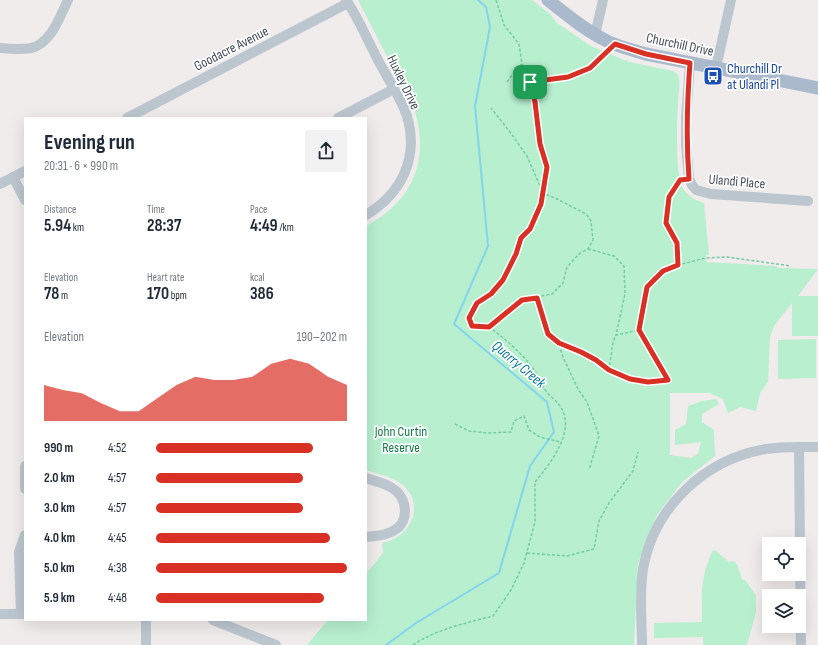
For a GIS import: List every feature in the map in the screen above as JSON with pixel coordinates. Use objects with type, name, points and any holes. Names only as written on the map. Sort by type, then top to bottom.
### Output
[{"type":"main road","name":"Churchill Drive","points":[[548,0],[595,35],[615,44],[646,54],[818,88]]},
{"type":"street","points":[[0,48],[29,48],[41,44],[51,33],[68,0]]},
{"type":"street","points":[[595,35],[603,0]]},
{"type":"street","points":[[716,68],[731,0]]},
{"type":"street","name":"Huxley Drive","points":[[347,2],[394,89],[406,114],[410,129],[411,146],[409,161],[404,176],[397,188],[387,200],[367,214]]},
{"type":"street","name":"Goodacre Avenue","points":[[129,117],[347,2]]},
{"type":"street","name":"Ulandi Place","points":[[690,63],[686,117],[686,144],[689,179],[696,190],[703,193],[808,201]]},
{"type":"street","points":[[340,117],[394,89]]},
{"type":"street","points":[[0,184],[24,172]]},
{"type":"street","points":[[13,177],[24,198]]},
{"type":"street","points":[[799,447],[801,645]]},
{"type":"street","points":[[642,645],[641,595],[643,568],[654,534],[674,501],[707,472],[735,458],[766,449],[818,447]]},
{"type":"street","points":[[367,478],[392,488],[399,493],[403,500],[405,514],[404,520],[394,531],[383,535],[367,537]]},
{"type":"street","points":[[0,614],[23,614],[19,552],[24,538]]},
{"type":"street","points":[[146,621],[146,645]]},
{"type":"street","points":[[216,621],[276,645]]},
{"type":"path","points":[[413,645],[425,637],[493,616],[511,590],[524,563],[535,522],[535,482],[550,464],[566,428],[565,418],[561,407],[544,388],[537,374],[514,346],[489,327],[472,326],[469,318],[477,303],[491,294],[503,280],[516,254],[521,238],[530,229],[541,204],[547,167],[540,144],[535,102],[530,82],[522,64],[519,44],[504,25],[496,0]]},
{"type":"path","points":[[530,82],[568,77],[590,68],[615,44]]},
{"type":"path","points":[[507,82],[522,64]]},
{"type":"path","points":[[491,108],[527,156],[543,193],[557,198],[586,214],[591,222],[593,240],[588,250]]},
{"type":"path","points":[[678,265],[677,243],[666,223],[669,197],[680,180],[689,179]]},
{"type":"path","points":[[489,327],[522,300],[552,294],[563,283],[567,268],[580,253],[588,250],[614,256],[624,266],[625,294],[613,342],[609,370]]},
{"type":"path","points":[[537,298],[548,334],[559,343],[596,360],[609,370],[630,379],[648,382],[668,380],[639,330],[647,287],[663,271],[678,265],[705,258],[727,257],[791,266]]},
{"type":"path","points":[[616,334],[639,330]]},
{"type":"path","points":[[559,343],[563,357],[578,389],[587,402],[600,436],[589,470]]},
{"type":"path","points":[[455,424],[470,431],[488,433],[511,432],[514,421],[524,416],[529,430],[540,437],[560,442]]},
{"type":"path","points":[[527,553],[567,556],[594,550],[599,521],[609,503],[633,471],[638,452]]},
{"type":"green space","name":"John Curtin Reserve","points":[[358,0],[532,0],[550,14],[557,23],[591,46],[629,62],[673,71],[678,76],[678,170],[682,187],[686,193],[694,199],[704,203],[709,255],[706,255],[706,262],[776,266],[778,268],[818,269],[798,296],[818,296],[818,336],[792,336],[792,303],[774,326],[770,337],[768,382],[760,393],[756,411],[740,407],[728,413],[723,399],[710,393],[670,393],[670,455],[691,458],[698,454],[701,442],[675,445],[675,430],[686,424],[688,406],[702,401],[716,399],[719,404],[702,414],[702,422],[714,430],[715,456],[682,482],[657,515],[638,563],[634,645],[307,645],[327,621],[367,621],[367,573],[383,553],[382,543],[392,540],[407,528],[412,520],[414,511],[410,493],[403,485],[390,478],[367,470],[367,225],[382,216],[395,205],[406,192],[413,178],[418,163],[420,147],[419,129],[415,111]]},
{"type":"green space","points":[[816,339],[816,378],[778,379],[778,340]]},
{"type":"green space","points":[[713,550],[729,562],[734,561],[737,564],[742,579],[745,580],[756,595],[756,612],[747,645],[703,645],[703,637],[654,638],[654,623],[702,622],[702,594],[704,577]]},
{"type":"waterway","name":"Quarry Creek","points":[[386,645],[416,623],[499,573],[530,466],[554,432],[547,402],[454,324],[488,246],[475,106],[490,27],[486,7],[478,0]]},
{"type":"place","name":"Churchill Dr at Ulandi Pl","points":[[713,76]]},
{"type":"route","points":[[615,44],[646,54],[690,63],[686,117],[686,144],[689,179],[680,180],[669,197],[666,223],[677,243],[678,265],[663,271],[647,287],[639,330],[668,380],[648,382],[630,379],[609,370],[596,360],[581,352],[559,343],[548,334],[537,298],[522,300],[489,327],[472,326],[469,318],[477,303],[491,294],[503,280],[516,254],[521,238],[530,229],[541,204],[547,167],[540,144],[535,102],[530,82],[568,77],[590,68],[615,44]]}]
